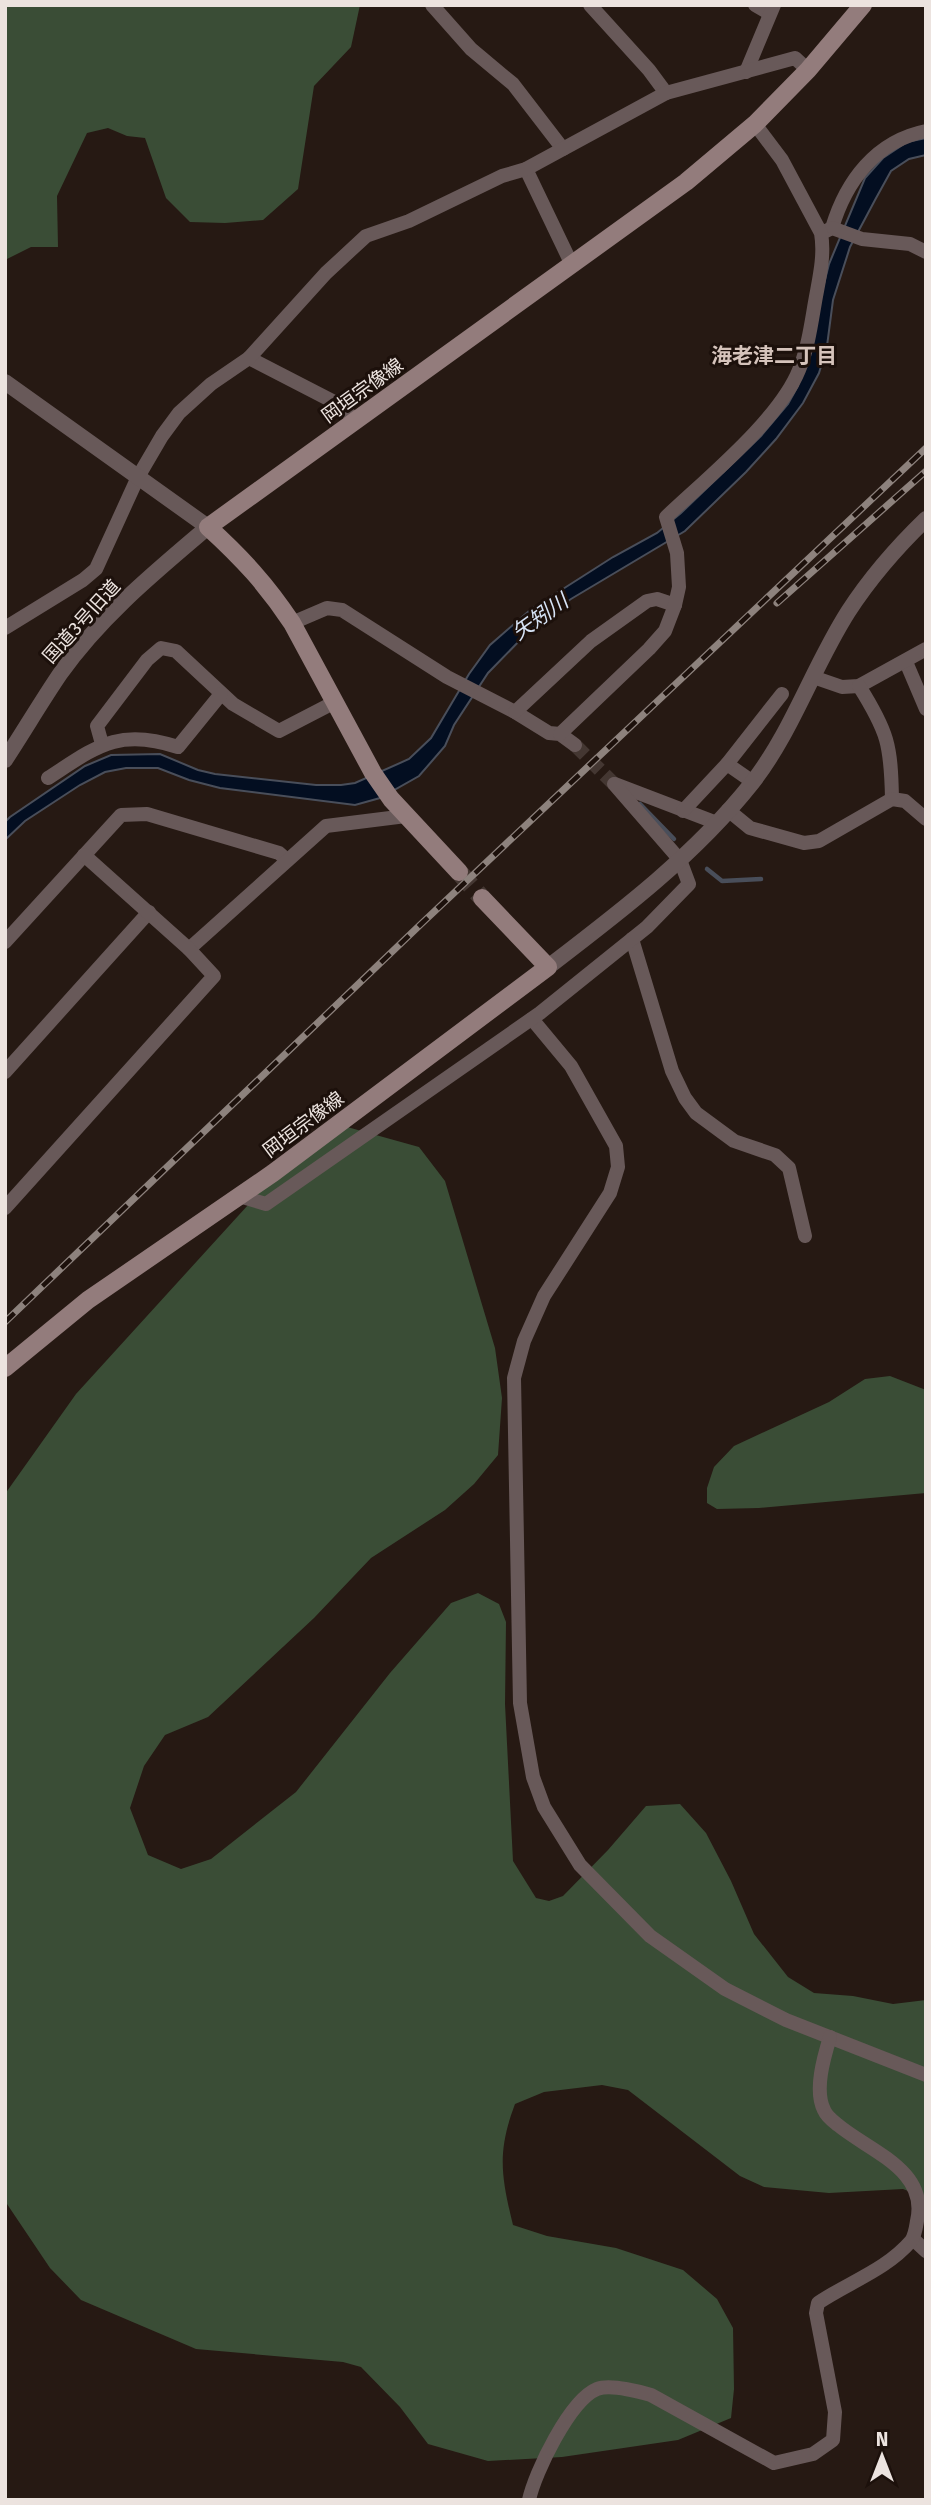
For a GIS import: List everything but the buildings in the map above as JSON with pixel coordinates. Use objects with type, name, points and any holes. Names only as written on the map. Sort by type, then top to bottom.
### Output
[{"type":"main road","name":"岡垣宗像線","points":[[208,527],[686,182],[755,124],[808,70],[863,5]]},
{"type":"main road","points":[[208,527],[245,561],[292,623],[373,773],[391,799],[459,872]]},
{"type":"main road","points":[[482,898],[548,967]]},
{"type":"main road","name":"岡垣宗像線","points":[[5,1368],[88,1300],[239,1196],[548,967]]},
{"type":"street","points":[[432,5],[471,49],[513,84],[563,149]]},
{"type":"street","points":[[590,5],[649,70],[666,93]]},
{"type":"street","points":[[746,72],[772,9],[755,5]]},
{"type":"street","points":[[5,628],[83,580],[96,569],[138,477],[179,413],[211,384],[249,358],[326,273],[366,236],[419,216],[502,176],[526,169],[666,93],[795,58],[808,70]]},
{"type":"street","points":[[755,124],[782,160],[827,230],[862,239],[910,244],[926,252]]},
{"type":"street","points":[[560,734],[665,631],[680,587],[677,554],[666,517],[741,446],[767,417],[799,372],[806,348],[827,230],[847,190],[871,157],[906,135],[926,131]]},
{"type":"street","points":[[526,169],[572,265]]},
{"type":"street","points":[[249,358],[342,406],[355,421]]},
{"type":"street","points":[[5,382],[208,527]]},
{"type":"street","points":[[548,967],[606,923],[680,860],[753,782],[779,742],[848,614],[877,571],[926,519]]},
{"type":"street","name":"国道3号旧道","points":[[5,760],[61,673],[88,640],[159,569],[208,527]]},
{"type":"street","points":[[515,712],[592,641],[646,601],[657,599],[675,605]]},
{"type":"street","points":[[292,623],[327,608],[342,610],[447,677],[549,733],[560,734],[575,745]]},
{"type":"street","points":[[102,744],[97,726],[147,660],[161,648],[176,651],[221,694],[279,731],[335,702]]},
{"type":"street","points":[[813,677],[842,687],[859,686],[926,649]]},
{"type":"street","points":[[906,662],[926,709]]},
{"type":"street","points":[[859,686],[887,737],[891,758],[892,799]]},
{"type":"street","points":[[48,778],[102,744],[126,739],[159,741],[178,747],[221,694]]},
{"type":"street","points":[[683,811],[727,764],[782,694]]},
{"type":"street","points":[[727,764],[753,782]]},
{"type":"street","points":[[239,1196],[266,1205],[532,1019],[647,927],[689,884],[680,860],[614,784],[683,811],[723,816],[750,828],[804,843],[819,841],[892,799],[905,801],[926,819]]},
{"type":"street","points":[[5,942],[121,815],[147,814],[279,853],[287,860]]},
{"type":"street","points":[[189,948],[326,826],[406,816]]},
{"type":"street","points":[[5,1208],[214,976],[189,948],[85,855]]},
{"type":"street","points":[[5,1072],[149,912]]},
{"type":"street","points":[[632,939],[671,1071],[685,1098],[696,1113],[734,1141],[775,1155],[789,1168],[805,1236]]},
{"type":"street","points":[[532,1019],[571,1066],[616,1146],[618,1167],[610,1193],[544,1296],[524,1341],[514,1378],[520,1703],[533,1777],[544,1807],[580,1865],[650,1936],[725,1989],[786,2020],[926,2075]]},
{"type":"street","points":[[529,2500],[551,2445],[581,2401],[598,2389],[632,2389],[651,2395],[774,2463],[813,2454],[833,2440],[835,2412],[816,2313],[818,2302],[878,2269],[913,2239],[919,2213],[911,2182],[893,2161],[851,2136],[827,2115],[822,2107],[821,2071],[830,2037]]},
{"type":"street","points":[[913,2239],[926,2251]]},
{"type":"green space","points":[[5,5],[360,5],[351,47],[314,86],[298,189],[263,220],[190,222],[166,198],[145,138],[127,136],[108,128],[87,133],[57,196],[58,247],[31,247],[5,260]]},
{"type":"green space","points":[[340,1125],[419,1147],[445,1181],[495,1348],[502,1398],[498,1455],[474,1484],[445,1510],[371,1558],[314,1618],[208,1717],[165,1735],[144,1766],[130,1808],[148,1855],[181,1869],[211,1859],[296,1792],[390,1673],[451,1603],[478,1593],[499,1604],[506,1622],[505,1704],[513,1861],[536,1898],[549,1901],[563,1896],[646,1806],[680,1804],[706,1833],[754,1934],[788,1977],[814,1993],[853,1996],[893,2004],[926,2000],[926,2198],[903,2189],[829,2193],[764,2187],[740,2176],[628,2090],[602,2085],[544,2092],[515,2104],[503,2150],[504,2178],[513,2225],[547,2236],[616,2248],[683,2270],[717,2299],[733,2328],[734,2389],[731,2418],[678,2440],[562,2457],[488,2461],[428,2444],[400,2407],[361,2367],[343,2362],[196,2349],[81,2300],[50,2268],[5,2201],[5,1494],[76,1394],[319,1127]]},
{"type":"green space","points":[[890,1376],[926,1390],[926,1493],[759,1508],[717,1509],[707,1503],[707,1488],[714,1467],[734,1446],[829,1402],[865,1379]]},
{"type":"water","name":"矢矧川","points":[[926,138],[926,155],[909,159],[891,171],[850,247],[833,300],[827,346],[819,373],[803,403],[776,439],[685,531],[571,599],[525,635],[488,673],[454,725],[445,746],[419,776],[380,798],[355,805],[220,788],[158,768],[126,768],[105,772],[80,785],[25,821],[5,840],[5,822],[10,817],[85,766],[111,755],[160,754],[215,774],[316,785],[355,783],[409,759],[431,738],[469,674],[490,645],[530,610],[613,557],[657,533],[761,436],[788,404],[798,386],[829,264],[865,178],[883,158],[907,142]]},
{"type":"waterway","points":[[640,804],[674,839]]},
{"type":"waterway","points":[[707,869],[722,881],[761,879]]},
{"type":"tunnel","points":[[575,745],[614,784]]},
{"type":"tunnel","points":[[459,872],[482,898]]},
{"type":"railway","points":[[5,1322],[420,925],[926,448]]},
{"type":"railway","points":[[777,603],[926,471]]},
{"type":"district","name":"海老津二丁目","points":[[774,356]]}]
